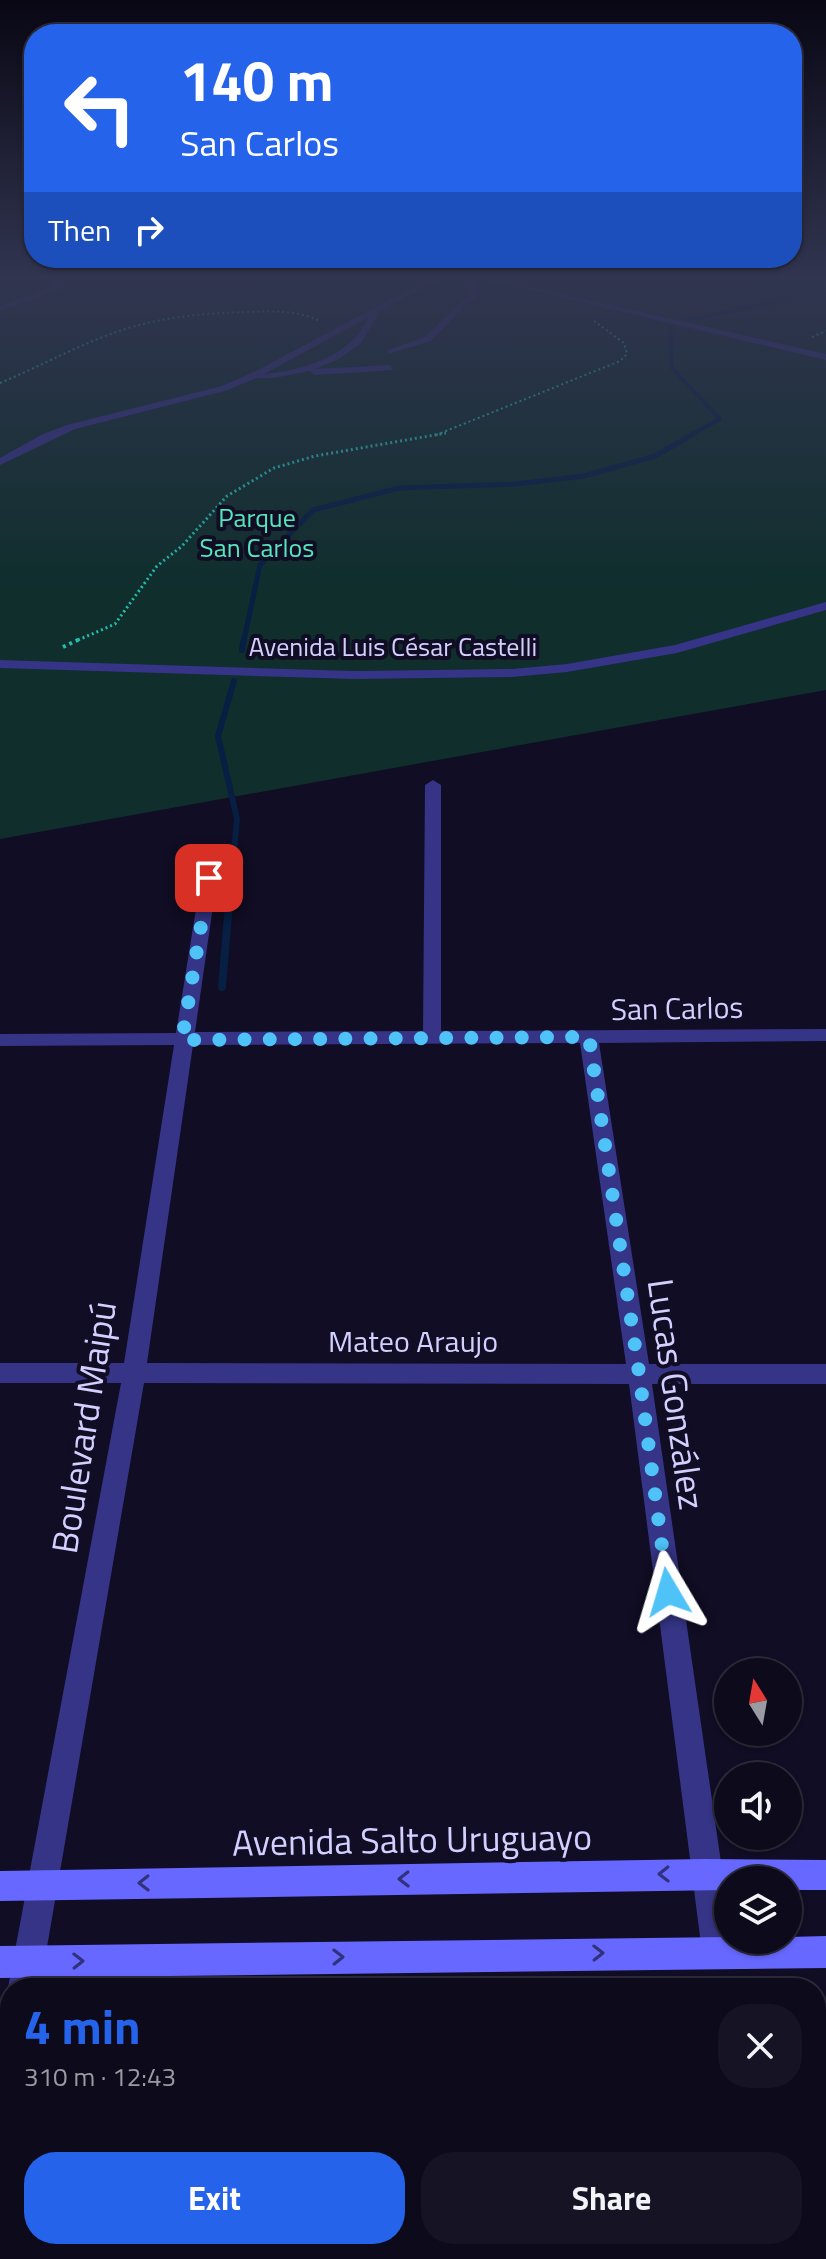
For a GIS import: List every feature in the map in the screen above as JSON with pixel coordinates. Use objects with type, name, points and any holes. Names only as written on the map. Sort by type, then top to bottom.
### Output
[{"type":"main road","name":"Avenida Salto Uruguayo","points":[[0,1886],[705,1874],[826,1875]]},
{"type":"main road","points":[[18,1971],[714,1952]]},
{"type":"main road","points":[[802,1952],[826,1952]]},
{"type":"street","points":[[225,388],[238,381]]},
{"type":"street","points":[[0,462],[47,436],[71,427],[174,403],[240,381]]},
{"type":"street","name":"Avenida Luis César Castelli","points":[[2,664],[354,675],[512,673],[567,668],[677,649],[826,606]]},
{"type":"street","points":[[432,1038],[433,785]]},
{"type":"street","name":"Boulevard Maipú","points":[[18,1971],[44,1885],[134,1374],[182,1040],[209,878]]},
{"type":"street","name":"San Carlos","points":[[0,1040],[826,1035]]},
{"type":"street","name":"Lucas González","points":[[589,1037],[639,1373],[714,1928]]},
{"type":"street","name":"Mateo Araujo","points":[[0,1373],[826,1374]]},
{"type":"path","points":[[57,650],[115,624],[157,566],[182,546],[227,496],[274,468],[315,456],[415,441],[460,429],[573,381]]},
{"type":"green space","name":"Parque San Carlos","points":[[0,381],[826,381],[826,690],[0,839]]},
{"type":"waterway","points":[[685,381],[720,419],[691,435]]},
{"type":"waterway","points":[[244,640],[260,565],[313,510],[399,488],[516,484],[584,476],[655,456],[695,433]]},
{"type":"waterway","points":[[242,650],[244,638]]},
{"type":"waterway","points":[[229,905],[237,819],[218,736],[234,681]]},
{"type":"waterway","points":[[222,987],[229,903]]},
{"type":"route","points":[[209,878],[182,1040],[589,1037],[668,1592]]}]
